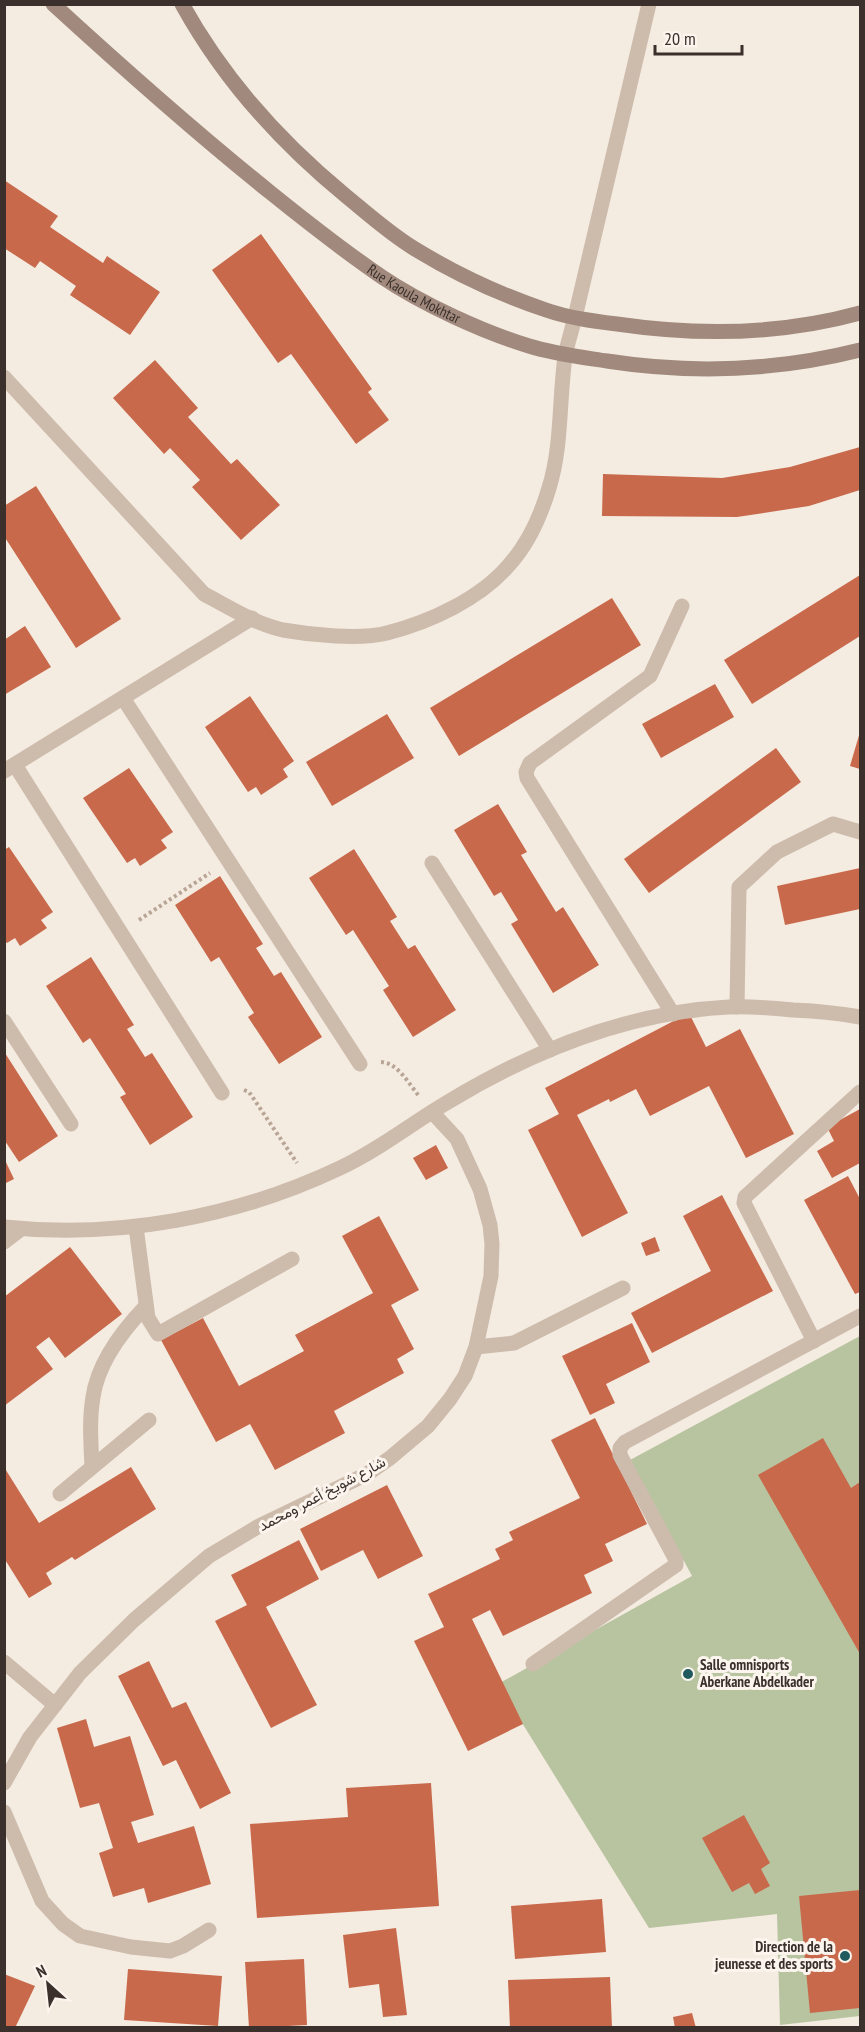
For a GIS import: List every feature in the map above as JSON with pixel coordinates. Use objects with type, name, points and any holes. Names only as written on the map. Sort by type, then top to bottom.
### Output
[{"type":"main road","name":"Rue Kaoula Mokhtar","points":[[53,4],[201,136],[293,211],[383,278],[444,312],[528,346],[565,355],[634,366],[701,370],[754,367],[861,350]]},
{"type":"main road","points":[[182,4],[207,48],[258,114],[312,168],[378,222],[413,247],[468,278],[548,311],[645,329],[707,333],[764,330],[861,313]]},
{"type":"street","points":[[4,377],[204,594],[252,618],[281,630],[350,636],[385,633],[424,621],[484,588],[509,565],[525,542],[540,514],[550,486],[565,355],[650,4]]},
{"type":"street","points":[[673,1014],[533,788],[526,772],[530,763],[650,676],[682,606]]},
{"type":"street","points":[[222,1093],[121,932],[10,768],[252,618]]},
{"type":"street","points":[[123,698],[360,1064]]},
{"type":"street","points":[[737,1007],[739,887],[777,852],[833,824],[861,832]]},
{"type":"street","points":[[432,863],[550,1050]]},
{"type":"street","points":[[4,1227],[65,1231],[136,1227],[188,1218],[250,1203],[362,1158],[479,1084],[550,1050],[598,1031],[632,1022],[673,1014],[737,1007],[861,1017]]},
{"type":"street","points":[[4,1021],[71,1124]]},
{"type":"street","points":[[814,1341],[744,1203],[745,1197],[861,1092]]},
{"type":"street","name":"شارع شويخ أعمر ومحمد","points":[[4,1783],[30,1737],[80,1673],[134,1620],[209,1556],[259,1526],[367,1474],[404,1448],[428,1426],[450,1400],[465,1376],[476,1347],[491,1276],[492,1250],[490,1225],[480,1190],[457,1139],[432,1112]]},
{"type":"street","points":[[136,1227],[148,1318],[158,1334],[292,1259]]},
{"type":"street","points":[[4,1242],[21,1229]]},
{"type":"street","points":[[476,1347],[514,1344],[623,1288]]},
{"type":"street","points":[[92,1467],[93,1394],[101,1372],[119,1337],[146,1306]]},
{"type":"street","points":[[533,1664],[676,1565],[676,1560],[620,1455],[620,1448],[625,1442],[861,1317]]},
{"type":"street","points":[[60,1494],[149,1420]]},
{"type":"street","points":[[4,1662],[55,1705]]},
{"type":"street","points":[[4,1812],[42,1901],[63,1924],[80,1936],[131,1947],[170,1951],[209,1930]]},
{"type":"path","points":[[121,932],[228,861]]},
{"type":"path","points":[[360,1064],[385,1062],[396,1068],[432,1112]]},
{"type":"path","points":[[222,1093],[237,1088],[249,1092],[309,1181]]},
{"type":"green space","name":"Salle omnisports Aberkane Abdelkader","points":[[860,1336],[860,2016],[780,2025],[777,1914],[649,1928],[498,1684],[692,1576],[630,1460]]},
{"type":"building","points":[[4,180],[58,216],[50,227],[103,263],[107,256],[160,292],[130,335],[70,295],[76,286],[40,261],[35,268],[4,248]]},
{"type":"building","points":[[261,234],[372,389],[368,392],[389,420],[356,444],[291,354],[278,363],[212,270]]},
{"type":"building","points":[[155,360],[198,408],[188,417],[231,464],[237,459],[280,505],[241,540],[192,487],[200,480],[170,448],[164,454],[113,398]]},
{"type":"building","points":[[860,447],[860,490],[809,506],[737,517],[602,516],[603,474],[722,478],[790,467]]},
{"type":"building","points":[[36,486],[121,619],[76,648],[4,536],[4,506]]},
{"type":"building","points":[[860,575],[860,636],[752,704],[724,660]]},
{"type":"building","points":[[612,598],[641,645],[459,756],[430,708]]},
{"type":"building","points":[[25,626],[51,667],[4,695],[4,640]]},
{"type":"building","points":[[715,684],[734,717],[661,758],[642,724]]},
{"type":"building","points":[[250,696],[294,761],[283,769],[288,777],[261,795],[256,787],[248,792],[205,727]]},
{"type":"building","points":[[387,714],[414,758],[332,806],[306,762]]},
{"type":"building","points":[[860,732],[860,769],[850,766]]},
{"type":"building","points":[[776,748],[801,782],[649,893],[624,859]]},
{"type":"building","points":[[129,768],[173,832],[161,840],[167,848],[140,866],[135,858],[127,863],[83,798]]},
{"type":"building","points":[[498,804],[527,852],[521,855],[556,912],[563,907],[599,965],[553,993],[511,924],[518,920],[501,892],[494,896],[454,830]]},
{"type":"building","points":[[9,847],[53,912],[41,920],[47,928],[20,946],[15,938],[7,943],[4,940],[4,850]]},
{"type":"building","points":[[354,849],[397,917],[390,921],[408,949],[415,945],[456,1010],[413,1037],[383,990],[389,986],[353,930],[346,935],[309,878]]},
{"type":"building","points":[[860,868],[860,909],[785,925],[777,886]]},
{"type":"building","points":[[220,876],[263,944],[256,948],[274,976],[281,972],[322,1037],[279,1064],[248,1017],[254,1013],[219,957],[211,962],[175,905]]},
{"type":"building","points":[[91,957],[134,1025],[127,1029],[145,1057],[152,1053],[193,1117],[150,1145],[120,1097],[126,1094],[90,1038],[83,1043],[46,986]]},
{"type":"building","points":[[689,1013],[706,1047],[740,1029],[794,1134],[746,1158],[709,1086],[650,1116],[636,1089],[610,1102],[609,1099],[577,1115],[628,1213],[582,1237],[528,1130],[559,1114],[545,1088]]},
{"type":"building","points":[[5,1053],[58,1136],[19,1162],[5,1141]]},
{"type":"building","points":[[860,1109],[860,1163],[832,1178],[817,1151],[834,1141],[827,1127]]},
{"type":"building","points":[[436,1145],[448,1168],[426,1180],[413,1158]]},
{"type":"building","points":[[4,1158],[14,1179],[4,1184]]},
{"type":"building","points":[[848,1176],[860,1199],[860,1292],[855,1294],[804,1200]]},
{"type":"building","points":[[722,1195],[773,1291],[652,1353],[631,1313],[711,1271],[683,1216]]},
{"type":"building","points":[[379,1216],[419,1290],[391,1305],[414,1349],[397,1359],[404,1373],[334,1411],[345,1433],[275,1470],[250,1424],[216,1442],[161,1340],[203,1318],[239,1386],[304,1351],[295,1335],[373,1293],[342,1236]]},
{"type":"building","points":[[655,1237],[660,1251],[646,1256],[641,1243]]},
{"type":"building","points":[[70,1247],[122,1314],[65,1358],[49,1337],[36,1347],[53,1369],[4,1406],[4,1297]]},
{"type":"building","points":[[632,1323],[650,1362],[606,1384],[615,1403],[590,1415],[562,1356]]},
{"type":"building","points":[[595,1418],[647,1524],[605,1544],[613,1561],[584,1575],[592,1593],[503,1636],[490,1610],[472,1619],[523,1724],[468,1751],[414,1641],[444,1627],[428,1594],[500,1559],[495,1549],[513,1540],[509,1532],[580,1498],[551,1440]]},
{"type":"building","points":[[823,1438],[851,1488],[860,1482],[860,1654],[758,1475]]},
{"type":"building","points":[[4,1467],[39,1523],[131,1467],[156,1509],[75,1560],[72,1557],[46,1573],[52,1584],[29,1598],[4,1558]]},
{"type":"building","points":[[387,1485],[423,1556],[378,1579],[363,1550],[321,1571],[300,1529]]},
{"type":"building","points":[[299,1540],[319,1579],[266,1607],[317,1705],[271,1728],[215,1621],[247,1605],[231,1575]]},
{"type":"building","points":[[149,1661],[172,1708],[186,1702],[231,1793],[200,1809],[176,1760],[163,1766],[118,1676]]},
{"type":"building","points":[[86,1719],[94,1747],[130,1736],[154,1815],[131,1822],[138,1843],[194,1826],[211,1884],[148,1903],[144,1888],[113,1897],[99,1853],[113,1848],[99,1803],[80,1808],[57,1728]]},
{"type":"building","points":[[431,1783],[439,1906],[257,1918],[250,1824],[348,1817],[346,1788]]},
{"type":"building","points":[[744,1815],[770,1863],[761,1869],[770,1886],[755,1894],[749,1883],[732,1892],[702,1838]]},
{"type":"building","points":[[860,1890],[860,2008],[810,2013],[799,1896]]},
{"type":"building","points":[[602,1899],[606,1952],[515,1959],[511,1906]]},
{"type":"building","points":[[396,1928],[407,2015],[383,2017],[379,1984],[349,1988],[343,1935]]},
{"type":"building","points":[[304,1959],[307,2025],[249,2028],[245,1962]]},
{"type":"building","points":[[128,1969],[222,1976],[218,2026],[124,2020]]},
{"type":"building","points":[[4,1974],[35,1986],[15,2028],[4,2028]]},
{"type":"building","points":[[610,1977],[612,2028],[510,2028],[508,1980]]},
{"type":"building","points":[[692,2013],[696,2028],[675,2028],[673,2017]]},
{"type":"place","name":"Salle omnisports Aberkane Abdelkader","points":[[688,1674]]},
{"type":"place","name":"Direction de la jeunesse et des sports","points":[[845,1956]]}]
